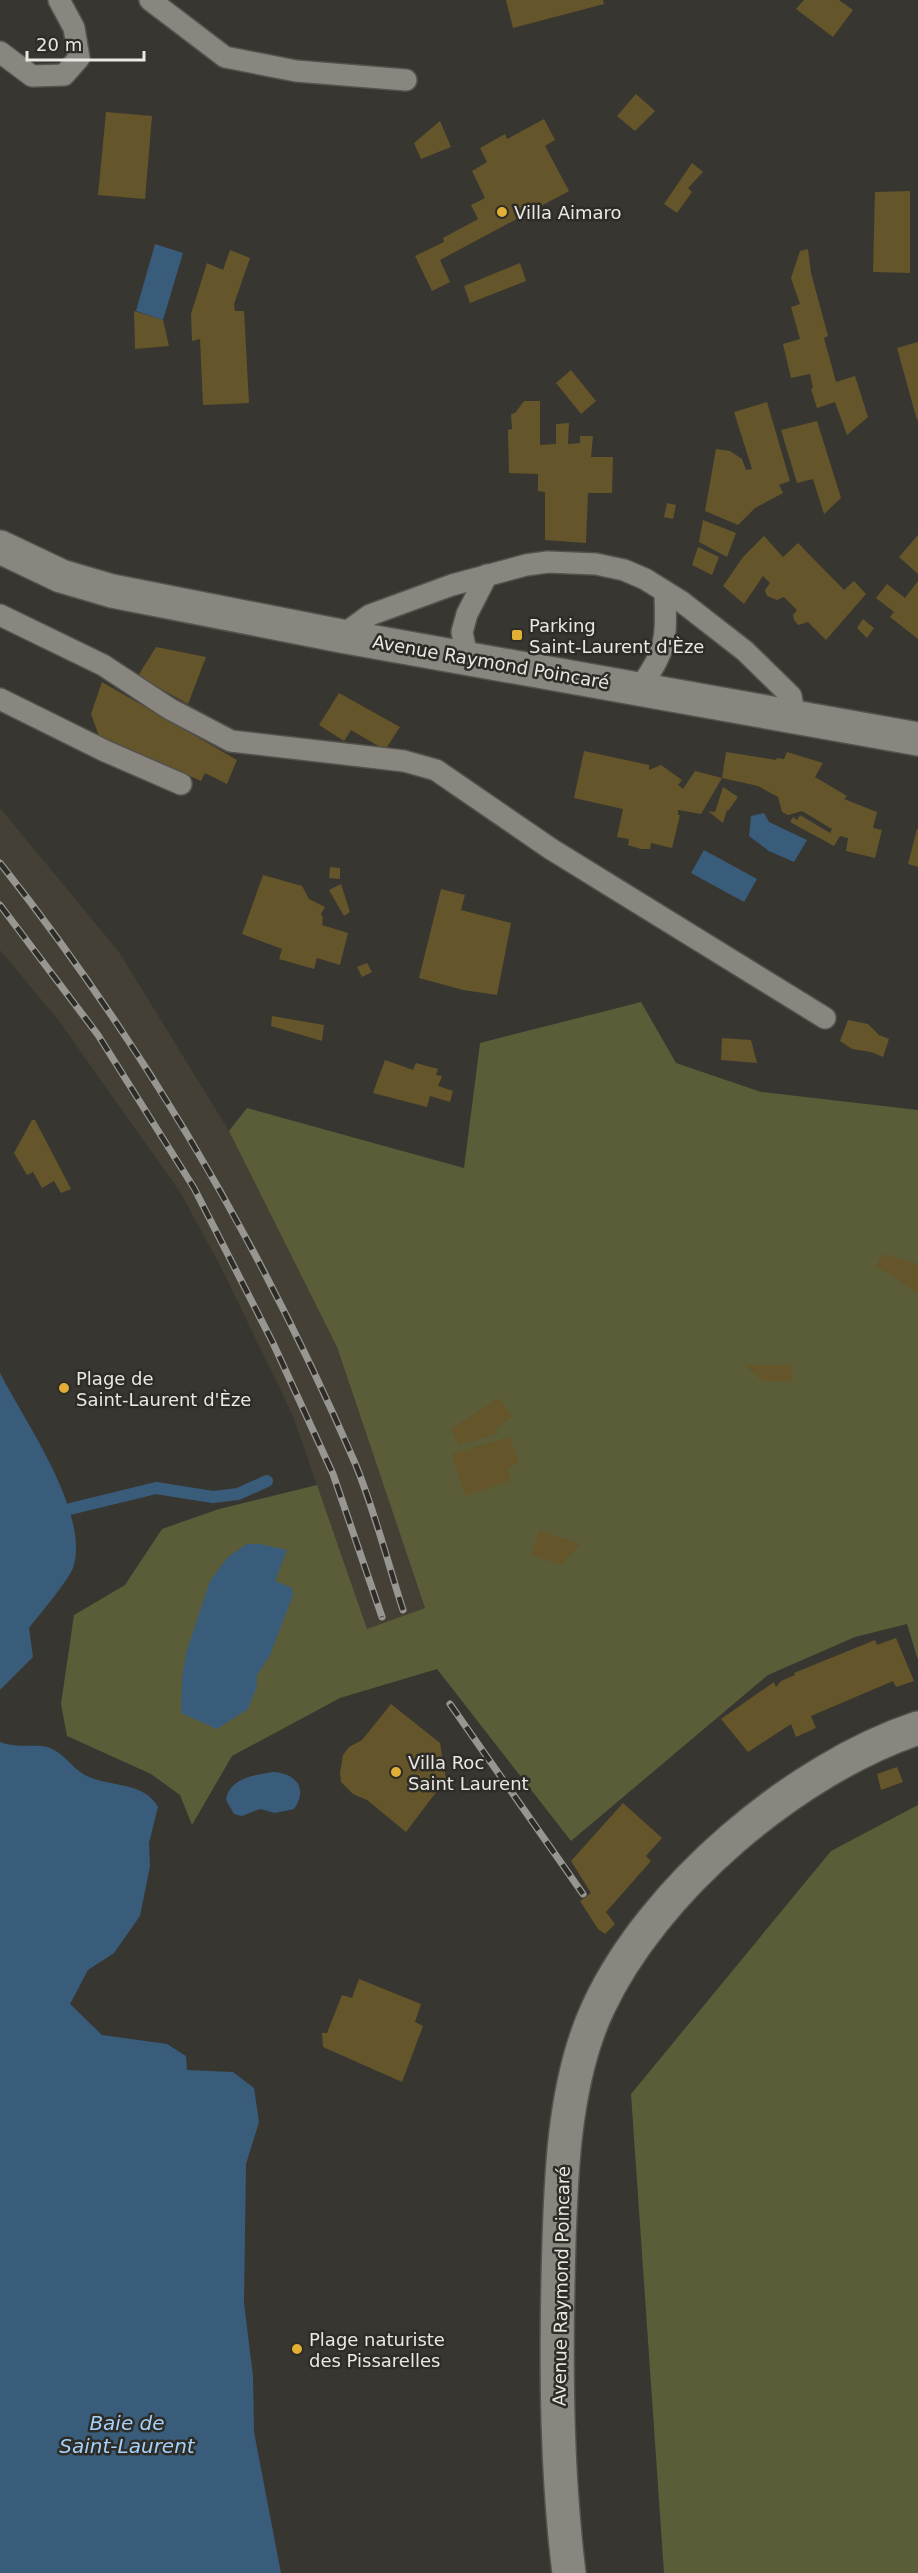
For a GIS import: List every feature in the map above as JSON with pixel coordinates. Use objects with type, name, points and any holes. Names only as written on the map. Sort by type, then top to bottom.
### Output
[{"type":"main road","name":"Avenue Raymond Poincaré","points":[[0,547],[61,576],[112,591],[341,636],[918,739]]},
{"type":"main road","name":"Avenue Raymond Poincaré","points":[[569,2573],[559,2480],[557,2337],[561,2192],[576,2079],[581,2056],[598,2007],[651,1924],[676,1894],[738,1834],[784,1797],[885,1740],[918,1728]]},
{"type":"lane","points":[[0,51],[32,76],[64,75],[79,58],[74,28],[59,0]]},
{"type":"lane","points":[[150,0],[225,57],[296,71],[406,80]]},
{"type":"lane","points":[[341,636],[370,615],[452,585],[526,565],[574,561],[624,570],[645,579],[665,592],[745,651],[771,675],[791,696],[795,717]]},
{"type":"lane","points":[[467,657],[462,632],[467,614],[487,575]]},
{"type":"lane","points":[[639,688],[655,667],[663,650],[666,636],[665,592]]},
{"type":"lane","points":[[0,615],[103,665],[170,709],[231,741],[404,761],[436,770],[551,849],[825,1018]]},
{"type":"lane","points":[[0,699],[105,751],[182,783]]},
{"type":"shaded area","points":[[0,808],[119,952],[229,1131],[337,1347],[425,1608],[367,1630],[293,1416],[220,1265],[180,1192],[59,1021],[0,950]]},
{"type":"green space","points":[[641,1002],[676,1063],[761,1092],[918,1110],[918,1660],[907,1624],[855,1637],[768,1675],[571,1841],[437,1669],[340,1698],[232,1756],[192,1825],[180,1795],[151,1774],[67,1736],[61,1704],[74,1615],[125,1585],[162,1529],[219,1509],[317,1485],[367,1629],[425,1608],[337,1347],[229,1131],[247,1108],[464,1168],[480,1043]]},
{"type":"green space","points":[[918,1805],[918,2573],[664,2573],[631,2094],[831,1851]]},
{"type":"water","points":[[155,244],[183,253],[163,320],[136,311]]},
{"type":"water","points":[[764,813],[769,822],[807,840],[794,862],[769,851],[749,836],[751,816]]},
{"type":"water","points":[[704,850],[757,879],[744,902],[691,873]]},
{"type":"water","points":[[0,1373],[52,1467],[72,1519],[76,1543],[72,1571],[29,1628],[33,1657],[0,1690]]},
{"type":"water","points":[[247,1544],[260,1544],[287,1550],[275,1581],[292,1588],[293,1595],[270,1655],[257,1675],[257,1686],[248,1709],[217,1729],[181,1713],[182,1679],[186,1653],[210,1581],[228,1557]]},
{"type":"water","name":"Baie de Saint-Laurent","points":[[0,1742],[50,1748],[83,1774],[134,1788],[151,1798],[158,1807],[149,1843],[150,1866],[140,1916],[114,1953],[88,1970],[70,2004],[102,2035],[167,2044],[186,2056],[187,2070],[233,2072],[254,2088],[259,2122],[246,2164],[244,2303],[253,2376],[254,2432],[281,2573],[0,2573]]},
{"type":"water","points":[[273,1772],[288,1775],[300,1788],[300,1795],[294,1809],[275,1813],[260,1809],[242,1816],[234,1814],[226,1800],[232,1787],[244,1779]]},
{"type":"building","points":[[506,0],[603,0],[604,4],[513,28]]},
{"type":"building","points":[[804,0],[839,0],[853,10],[833,37],[796,9]]},
{"type":"building","points":[[636,94],[655,111],[635,131],[617,116]]},
{"type":"building","points":[[106,112],[152,116],[145,199],[98,195]]},
{"type":"building","name":"Villa Aimaro","points":[[544,119],[555,140],[545,146],[569,191],[440,260],[450,282],[432,291],[415,256],[444,242],[443,238],[478,219],[471,205],[485,198],[472,171],[487,162],[480,148],[505,134],[507,139]]},
{"type":"building","points":[[440,121],[451,147],[421,159],[414,143]]},
{"type":"building","points":[[692,163],[703,172],[688,188],[692,192],[677,213],[664,204]]},
{"type":"building","points":[[910,191],[910,273],[873,272],[875,192]]},
{"type":"building","points":[[808,249],[811,273],[828,336],[824,338],[836,382],[855,376],[868,417],[847,435],[835,402],[817,408],[811,389],[813,388],[810,374],[791,378],[783,344],[800,339],[791,307],[800,304],[791,278],[800,251]]},
{"type":"building","points":[[230,250],[250,258],[234,304],[235,311],[244,311],[249,403],[203,405],[200,339],[192,341],[191,314],[207,263],[223,270]]},
{"type":"building","points":[[520,263],[526,281],[470,303],[464,286]]},
{"type":"building","points":[[134,311],[163,320],[169,346],[135,349]]},
{"type":"building","points":[[918,342],[918,419],[917,420],[897,348]]},
{"type":"building","points":[[571,370],[596,401],[581,414],[556,383]]},
{"type":"building","points":[[524,401],[540,401],[540,445],[556,444],[556,424],[569,423],[568,444],[580,443],[580,436],[593,436],[591,457],[613,457],[612,493],[588,493],[586,543],[545,540],[545,492],[538,491],[538,474],[509,473],[508,430],[512,429],[511,414],[515,413]]},
{"type":"building","points":[[767,402],[790,481],[779,485],[783,493],[755,508],[738,525],[705,511],[716,449],[730,451],[742,459],[746,470],[752,469],[734,412]]},
{"type":"building","points":[[817,421],[841,498],[824,514],[813,479],[797,483],[781,430]]},
{"type":"building","points":[[667,503],[676,505],[673,519],[664,517]]},
{"type":"building","points":[[703,520],[736,533],[727,557],[699,542]]},
{"type":"building","points":[[918,535],[918,574],[899,557]]},
{"type":"building","points":[[764,536],[783,557],[798,543],[844,590],[854,581],[866,594],[826,640],[808,622],[798,625],[793,615],[797,610],[784,597],[777,600],[767,596],[765,590],[770,583],[763,576],[744,604],[723,586],[743,557]]},
{"type":"building","points":[[698,547],[719,557],[712,575],[692,565]]},
{"type":"building","points":[[918,581],[918,639],[890,617],[894,612],[876,598],[887,584],[905,598]]},
{"type":"building","points":[[863,619],[874,628],[867,638],[857,628]]},
{"type":"building","points":[[156,647],[206,657],[188,704],[138,676]]},
{"type":"building","points":[[102,682],[237,760],[227,784],[205,773],[201,781],[99,736],[91,714]]},
{"type":"building","points":[[339,693],[400,727],[385,750],[351,730],[344,741],[319,725]]},
{"type":"building","points":[[584,751],[649,765],[649,770],[661,765],[682,780],[678,785],[683,789],[695,771],[722,778],[701,814],[678,810],[678,815],[680,815],[672,848],[651,843],[650,849],[641,849],[628,845],[629,839],[617,837],[623,809],[574,798]]},
{"type":"building","points":[[726,752],[776,760],[777,758],[784,759],[787,752],[823,763],[815,777],[847,796],[844,799],[877,812],[873,828],[882,830],[875,858],[846,851],[848,838],[840,836],[834,846],[790,822],[793,817],[797,820],[800,815],[830,833],[832,829],[802,811],[788,815],[782,812],[778,797],[758,786],[722,778]]},
{"type":"building","points":[[723,787],[738,797],[727,810],[723,823],[708,811],[715,812]]},
{"type":"building","points":[[918,829],[918,867],[908,864]]},
{"type":"building","points":[[330,867],[340,868],[340,879],[329,878]]},
{"type":"building","points":[[263,875],[302,886],[309,899],[325,907],[321,914],[322,925],[348,933],[340,965],[317,958],[314,969],[279,959],[282,949],[242,934]]},
{"type":"building","points":[[341,884],[350,912],[344,916],[329,890]]},
{"type":"building","points":[[441,889],[465,895],[461,910],[511,923],[497,995],[463,990],[419,978]]},
{"type":"building","points":[[367,963],[372,972],[362,977],[357,967]]},
{"type":"building","points":[[272,1016],[324,1025],[322,1041],[271,1026]]},
{"type":"building","points":[[848,1020],[868,1024],[879,1035],[889,1039],[883,1057],[871,1052],[852,1049],[840,1041]]},
{"type":"building","points":[[722,1038],[751,1040],[757,1063],[721,1060]]},
{"type":"building","points":[[385,1060],[413,1070],[416,1063],[438,1069],[436,1075],[442,1076],[438,1086],[453,1091],[450,1102],[430,1096],[427,1107],[373,1093]]},
{"type":"building","points":[[32,1120],[35,1120],[71,1189],[61,1193],[54,1181],[42,1188],[33,1172],[27,1175],[14,1153]]},
{"type":"building","points":[[882,1254],[918,1264],[918,1293],[876,1266]]},
{"type":"building","points":[[745,1365],[792,1365],[793,1381],[762,1381]]},
{"type":"building","points":[[499,1398],[512,1417],[496,1428],[497,1433],[459,1445],[451,1429]]},
{"type":"building","points":[[510,1437],[519,1463],[507,1468],[512,1480],[465,1496],[452,1454]]},
{"type":"building","points":[[539,1530],[580,1544],[561,1565],[531,1555]]},
{"type":"building","points":[[896,1638],[914,1681],[896,1687],[893,1681],[811,1716],[816,1728],[796,1737],[791,1724],[748,1752],[721,1719],[774,1682],[776,1687],[781,1681],[795,1675],[794,1673],[875,1640],[877,1645]]},
{"type":"building","name":"Villa Roc Saint Laurent","points":[[391,1704],[440,1743],[446,1779],[406,1832],[367,1800],[353,1794],[341,1782],[343,1755],[349,1747],[362,1740]]},
{"type":"building","points":[[897,1767],[903,1782],[881,1790],[877,1774]]},
{"type":"building","points":[[623,1803],[662,1838],[646,1856],[651,1861],[606,1912],[615,1924],[605,1934],[598,1929],[580,1901],[591,1893],[571,1861]]},
{"type":"building","points":[[359,1979],[421,2004],[415,2022],[423,2026],[402,2082],[323,2047],[322,2033],[327,2033],[342,1995],[352,1998]]},
{"type":"waterway","points":[[70,1509],[156,1488],[213,1497],[238,1494],[267,1481]]},
{"type":"railway","points":[[0,863],[53,932],[103,1004],[197,1151],[240,1228],[281,1305],[355,1463],[375,1517],[403,1610]]},
{"type":"railway","points":[[0,905],[98,1035],[194,1188],[273,1343],[333,1474],[382,1617]]},
{"type":"railway","points":[[450,1704],[583,1894]]},
{"type":"place","name":"Villa Aimaro","points":[[502,212]]},
{"type":"place","name":"Parking Saint-Laurent d'Èze","points":[[517,635]]},
{"type":"place","name":"Plage de Saint-Laurent d'Èze","points":[[64,1388]]},
{"type":"place","name":"Villa Roc Saint Laurent","points":[[396,1772]]},
{"type":"place","name":"Plage naturiste des Pissarelles","points":[[297,2349]]}]
